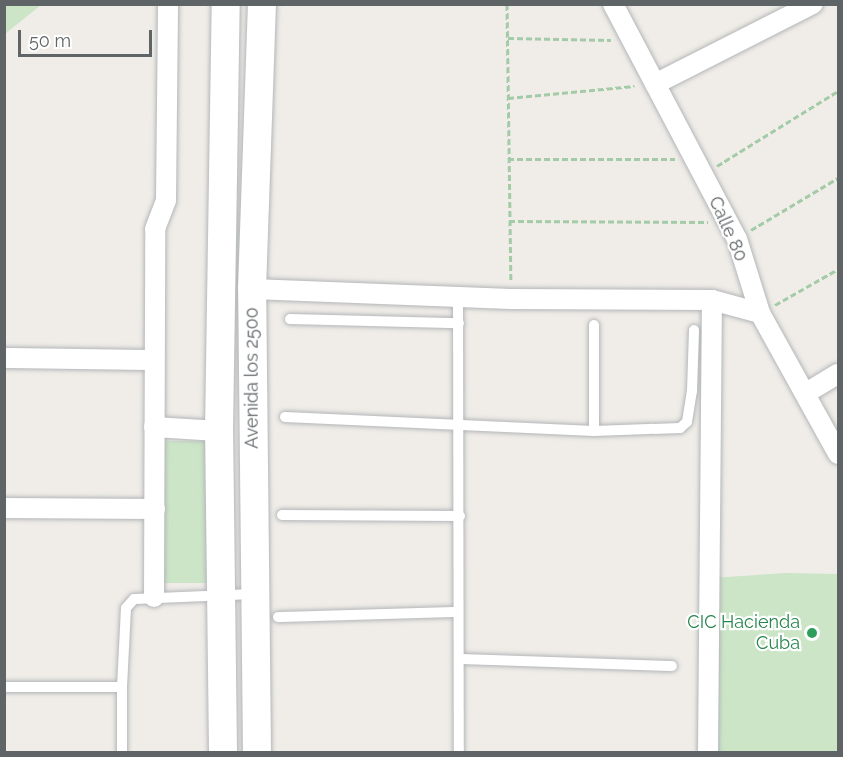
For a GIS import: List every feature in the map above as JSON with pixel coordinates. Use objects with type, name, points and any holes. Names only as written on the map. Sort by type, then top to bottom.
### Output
[{"type":"main road","name":"Avenida los 2500","points":[[223,753],[224,594],[219,431],[226,4]]},
{"type":"main road","name":"Avenida los 2500","points":[[257,753],[252,289],[262,4]]},
{"type":"street","points":[[154,597],[155,229],[166,200],[168,4]]},
{"type":"street","name":"Calle 80","points":[[613,4],[737,239],[760,313],[838,454]]},
{"type":"street","points":[[655,84],[813,4]]},
{"type":"street","points":[[252,289],[458,295],[511,299],[712,300],[760,313]]},
{"type":"street","points":[[708,753],[712,300]]},
{"type":"street","points":[[4,358],[154,360]]},
{"type":"street","points":[[806,393],[838,375]]},
{"type":"street","points":[[154,427],[219,431]]},
{"type":"street","points":[[4,508],[155,509]]},
{"type":"lane","points":[[458,295],[461,426],[457,612],[459,753]]},
{"type":"lane","points":[[290,320],[459,323]]},
{"type":"lane","points":[[594,325],[594,431]]},
{"type":"lane","points":[[285,417],[594,431],[680,428],[687,422],[694,330]]},
{"type":"lane","points":[[282,515],[460,516]]},
{"type":"lane","points":[[122,753],[122,687],[126,608],[134,599],[254,594]]},
{"type":"lane","points":[[278,617],[457,612]]},
{"type":"lane","points":[[459,659],[672,666]]},
{"type":"lane","points":[[4,687],[122,687]]},
{"type":"path","points":[[507,4],[508,220],[511,299]]},
{"type":"path","points":[[508,38],[632,40]]},
{"type":"path","points":[[508,98],[655,84]]},
{"type":"path","points":[[508,159],[699,167],[838,91]]},
{"type":"path","points":[[737,239],[838,178]]},
{"type":"path","points":[[508,220],[728,222]]},
{"type":"path","points":[[760,313],[838,269]]},
{"type":"green space","points":[[5,4],[41,4],[41,5],[5,34]]},
{"type":"green space","points":[[162,441],[211,441],[211,583],[162,583]]},
{"type":"green space","points":[[786,573],[838,574],[838,752],[708,752],[710,578]]},
{"type":"place","name":"CIC Hacienda Cuba","points":[[812,633]]}]
